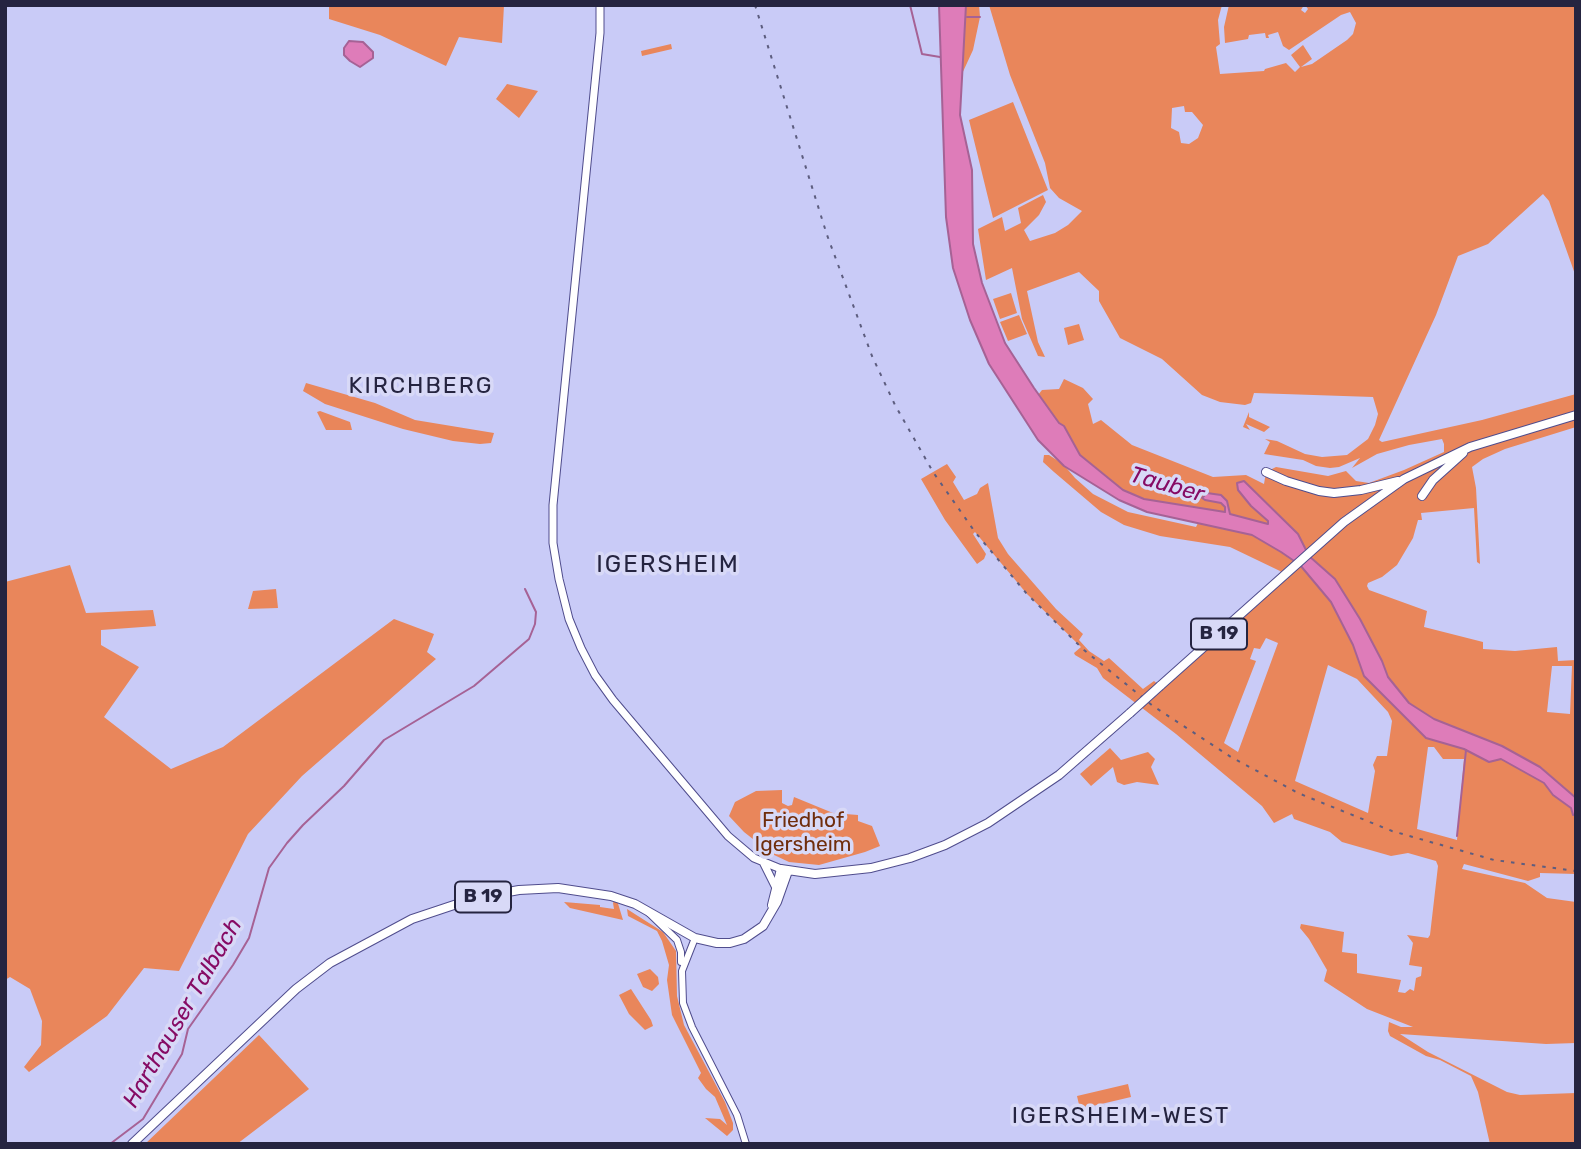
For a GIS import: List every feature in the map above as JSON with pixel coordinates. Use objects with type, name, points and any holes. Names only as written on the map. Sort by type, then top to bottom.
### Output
[{"type":"main road","points":[[600,5],[600,33],[552,505],[558,575],[569,619],[581,648],[595,675],[613,700],[728,836],[762,862],[784,870],[775,886],[770,915]]},
{"type":"main road","name":"B 19","points":[[132,1144],[296,989],[330,963],[412,919],[475,898],[520,890],[558,888],[611,896],[646,910],[692,936],[717,943],[744,939],[764,926],[777,902],[784,870],[833,874],[889,864],[945,845],[988,823],[1059,775],[1364,507],[1404,480],[1470,447],[1576,415]]},
{"type":"main road","points":[[1422,496],[1433,480],[1470,447]]},
{"type":"main road","points":[[1266,472],[1286,481],[1334,493],[1361,491],[1404,480]]},
{"type":"main road","points":[[762,862],[775,886]]},
{"type":"street","points":[[646,910],[677,940],[681,952],[682,978]]},
{"type":"street","points":[[681,952],[692,936]]},
{"type":"street","points":[[692,936],[684,962],[683,1003],[692,1027],[737,1115],[746,1144]]},
{"type":"green space","points":[[317,5],[504,5],[502,43],[459,37],[446,66],[380,35],[329,19],[329,7]]},
{"type":"green space","points":[[966,5],[979,5],[980,17],[973,50],[961,76]]},
{"type":"green space","points":[[989,5],[1222,5],[1218,20],[1220,44],[1216,47],[1220,74],[1264,71],[1286,63],[1295,72],[1300,67],[1291,55],[1303,45],[1312,59],[1301,67],[1312,64],[1347,40],[1353,34],[1356,23],[1350,12],[1341,15],[1289,50],[1283,46],[1278,32],[1268,35],[1269,38],[1266,38],[1265,33],[1225,43],[1224,27],[1229,5],[1304,5],[1301,10],[1305,13],[1308,9],[1305,5],[1576,5],[1576,277],[1549,201],[1543,194],[1488,244],[1458,256],[1436,315],[1379,440],[1382,442],[1482,420],[1576,394],[1576,427],[1505,449],[1472,467],[1476,488],[1480,564],[1477,562],[1474,508],[1421,513],[1422,520],[1418,520],[1413,538],[1397,565],[1367,586],[1369,590],[1427,611],[1424,627],[1483,642],[1483,649],[1515,651],[1557,647],[1558,661],[1576,660],[1576,798],[1540,767],[1502,746],[1434,719],[1409,703],[1388,677],[1360,619],[1335,579],[1309,556],[1259,525],[1258,521],[1144,499],[1123,490],[1080,455],[1064,426],[1038,395],[1042,390],[1059,389],[1064,379],[1083,388],[1093,399],[1088,404],[1093,424],[1101,420],[1132,445],[1213,477],[1246,475],[1264,484],[1266,472],[1276,467],[1328,476],[1346,471],[1356,481],[1369,483],[1444,452],[1444,444],[1442,439],[1409,445],[1377,454],[1352,468],[1360,458],[1330,468],[1303,460],[1264,454],[1270,442],[1265,439],[1277,441],[1305,454],[1322,457],[1347,455],[1368,439],[1375,425],[1378,414],[1373,397],[1254,393],[1251,403],[1245,405],[1220,402],[1202,395],[1162,359],[1120,338],[1099,301],[1099,291],[1079,272],[1027,291],[1038,342],[1045,357],[1038,356],[1022,319],[1012,268],[986,280],[978,229],[1002,217],[1005,231],[1021,223],[1018,208],[1043,195],[1046,202],[1039,215],[1024,230],[1030,241],[1055,233],[1082,211],[1059,198],[1050,188],[1045,163],[1010,75]],"holes":[[[1184,106],[1185,112],[1192,112],[1203,125],[1198,138],[1189,144],[1181,143],[1179,132],[1171,128],[1172,108]],[[1552,666],[1572,666],[1570,714],[1547,712]]]},
{"type":"green space","points":[[671,44],[672,49],[642,56],[641,51]]},
{"type":"green space","points":[[507,84],[538,91],[519,118],[496,99]]},
{"type":"green space","points":[[1013,102],[1048,190],[993,218],[969,120]]},
{"type":"green space","points":[[1011,293],[1017,313],[1000,319],[993,299]]},
{"type":"green space","points":[[1019,315],[1027,334],[1008,341],[1000,322]]},
{"type":"green space","points":[[1079,324],[1084,340],[1068,345],[1064,328]]},
{"type":"green space","points":[[306,383],[375,403],[415,420],[494,433],[491,443],[480,444],[453,441],[403,429],[325,404],[303,391]]},
{"type":"green space","points":[[317,412],[350,422],[352,430],[326,430]]},
{"type":"green space","points":[[1249,412],[1249,417],[1270,427],[1264,432],[1246,424],[1250,430],[1243,427]]},
{"type":"green space","points":[[1044,455],[1049,455],[1063,464],[1093,494],[1128,512],[1196,527],[1198,523],[1232,529],[1259,538],[1281,552],[1300,565],[1331,602],[1353,645],[1364,676],[1426,738],[1464,749],[1488,762],[1501,759],[1544,783],[1553,795],[1576,814],[1576,874],[1540,873],[1540,877],[1528,881],[1464,864],[1462,869],[1525,883],[1547,898],[1576,902],[1576,1043],[1546,1044],[1400,1034],[1428,1052],[1507,1092],[1520,1095],[1576,1093],[1576,1144],[1490,1144],[1478,1092],[1471,1076],[1390,1036],[1389,1022],[1401,1027],[1413,1027],[1367,1009],[1324,981],[1327,970],[1300,928],[1301,924],[1344,932],[1342,952],[1357,954],[1357,973],[1401,980],[1398,992],[1405,993],[1410,989],[1414,991],[1416,978],[1421,976],[1422,967],[1409,965],[1413,943],[1407,935],[1428,938],[1430,935],[1438,866],[1436,861],[1408,853],[1391,856],[1342,842],[1330,832],[1294,819],[1292,814],[1274,823],[1262,806],[1176,734],[1103,678],[1097,668],[1075,655],[1081,647],[1027,594],[975,532],[973,534],[986,554],[977,564],[945,520],[921,479],[947,464],[956,477],[953,482],[964,500],[977,494],[980,488],[988,483],[998,538],[1008,554],[1056,609],[1083,634],[1079,640],[1089,651],[1104,661],[1109,658],[1143,689],[1154,681],[1160,686],[1278,581],[1288,579],[1280,571],[1230,547],[1160,536],[1124,525],[1101,512],[1043,462]],"holes":[[[1266,638],[1278,643],[1238,752],[1224,743],[1256,661],[1250,659],[1254,648],[1260,649]],[[1328,665],[1357,679],[1388,712],[1392,721],[1387,756],[1377,756],[1373,765],[1375,771],[1368,813],[1295,781]],[[1428,747],[1434,747],[1443,759],[1464,759],[1457,840],[1417,829]]]},
{"type":"green space","points":[[70,565],[86,613],[153,610],[156,626],[101,630],[101,645],[139,667],[104,717],[171,769],[223,747],[394,619],[434,634],[427,652],[436,659],[302,776],[248,834],[179,971],[144,968],[107,1016],[29,1072],[24,1067],[41,1045],[42,1021],[30,989],[10,977],[5,980],[5,582]]},
{"type":"green space","points":[[276,589],[278,608],[248,609],[253,591]]},
{"type":"green space","points":[[1110,748],[1121,760],[1148,752],[1155,759],[1151,767],[1159,785],[1137,782],[1124,785],[1117,782],[1113,767],[1091,786],[1080,774]]},
{"type":"green space","name":"Friedhof Igersheim","points":[[782,790],[782,803],[788,806],[792,805],[794,797],[833,813],[858,815],[858,821],[872,826],[880,846],[819,865],[789,862],[772,854],[729,816],[735,802],[756,791]]},
{"type":"green space","points":[[616,897],[623,920],[570,908],[564,902],[614,909]]},
{"type":"green space","points":[[627,909],[663,932],[676,951],[677,996],[684,1025],[725,1102],[733,1123],[733,1130],[727,1136],[705,1118],[720,1119],[727,1125],[715,1097],[698,1078],[701,1073],[672,1015],[667,980],[669,965],[662,941],[657,931],[628,916]]},
{"type":"green space","points":[[650,969],[658,977],[659,984],[652,991],[643,987],[637,974]]},
{"type":"green space","points":[[631,989],[651,1020],[653,1026],[645,1030],[629,1014],[619,995]]},
{"type":"green space","points":[[259,1035],[309,1089],[237,1144],[145,1144]]},
{"type":"green space","points":[[1128,1084],[1131,1097],[1080,1109],[1077,1096]]},
{"type":"shaded area","points":[[939,5],[966,5],[960,115],[972,170],[973,244],[982,283],[1005,343],[1034,388],[1064,426],[1080,455],[1123,490],[1144,499],[1225,512],[1221,503],[1202,498],[1207,493],[1221,495],[1227,501],[1230,514],[1268,524],[1238,490],[1237,483],[1244,481],[1298,534],[1309,556],[1335,579],[1360,619],[1388,677],[1409,703],[1434,719],[1502,746],[1540,767],[1576,798],[1576,814],[1573,815],[1571,808],[1553,795],[1544,783],[1501,759],[1489,762],[1464,749],[1426,738],[1364,676],[1353,645],[1331,602],[1300,565],[1252,535],[1147,512],[1119,500],[1064,466],[1038,440],[989,364],[970,320],[953,268],[946,217]]},
{"type":"shaded area","points":[[349,41],[363,42],[373,52],[373,58],[360,67],[350,61],[344,55],[344,48]]},
{"type":"waterway","points":[[910,5],[922,54],[940,57]]},
{"type":"waterway","points":[[967,17],[980,17]]},
{"type":"waterway","name":"Harthauser Talbach","points":[[110,1144],[143,1119],[182,1054],[188,1029],[249,938],[269,868],[287,843],[344,786],[384,740],[474,686],[529,639],[536,612],[525,589]]},
{"type":"waterway","points":[[1457,836],[1466,750]]},
{"type":"railway","points":[[755,5],[827,235],[872,356],[895,405],[933,472],[975,532],[1027,594],[1084,650],[1153,706],[1231,757],[1298,793],[1392,831],[1494,860],[1576,871]]},
{"type":"district","name":"KIRCHBERG","points":[[421,386]]},
{"type":"district","name":"IGERSHEIM","points":[[668,565]]},
{"type":"district","name":"IGERSHEIM-WEST","points":[[1121,1116]]},
{"type":"water label","name":"Tauber","points":[[1167,485]]}]
